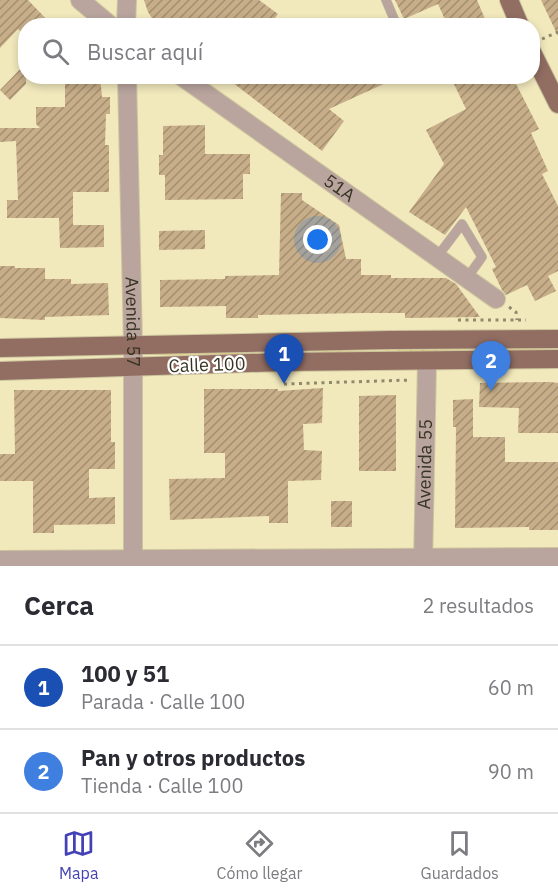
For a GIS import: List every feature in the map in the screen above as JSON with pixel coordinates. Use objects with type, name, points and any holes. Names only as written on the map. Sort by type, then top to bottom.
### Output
[{"type":"main road","points":[[509,0],[517,18]]},
{"type":"main road","points":[[540,54],[558,104]]},
{"type":"main road","name":"Calle 100","points":[[0,348],[558,339]]},
{"type":"main road","name":"Calle 100","points":[[0,371],[282,362],[558,358]]},
{"type":"main road","points":[[518,359],[558,369]]},
{"type":"street","points":[[80,0],[101,18]]},
{"type":"street","points":[[126,18],[127,0]]},
{"type":"street","name":"Avenida 57","points":[[127,84],[133,345],[133,563]]},
{"type":"street","name":"51A","points":[[192,84],[496,298]]},
{"type":"street","name":"Avenida 55","points":[[422,562],[427,361]]},
{"type":"street","points":[[0,560],[133,563],[422,562],[558,557]]},
{"type":"lane","points":[[386,0],[394,18]]},
{"type":"lane","points":[[437,257],[462,224],[482,257],[467,279]]},
{"type":"path","points":[[540,44],[558,32]]},
{"type":"shaded area","points":[[558,348],[558,350],[150,354]]},
{"type":"building","points":[[0,0],[28,0],[45,18],[18,18],[18,29],[0,48]]},
{"type":"building","points":[[144,0],[259,0],[278,14],[275,18],[152,18]]},
{"type":"building","points":[[395,0],[477,0],[485,18],[444,18],[438,4],[404,18]]},
{"type":"building","points":[[541,0],[558,0],[558,36]]},
{"type":"building","points":[[18,71],[18,84],[26,84],[10,100],[0,90]]},
{"type":"building","points":[[65,84],[101,84],[102,97],[110,97],[110,114],[106,114],[105,145],[109,145],[109,192],[73,192],[73,225],[104,225],[104,247],[60,248],[59,218],[7,218],[7,200],[18,200],[16,141],[0,142],[0,128],[40,128],[36,124],[36,107],[65,107]]},
{"type":"building","points":[[234,84],[384,84],[329,109],[344,121],[322,151]]},
{"type":"building","points":[[454,84],[516,84],[539,129],[531,133],[548,171],[542,174],[558,206],[558,271],[548,276],[556,291],[535,301],[527,285],[506,295],[502,290],[492,269],[496,267],[466,207],[445,235],[409,212],[444,164],[426,130],[466,109]]},
{"type":"building","points":[[205,125],[205,154],[250,154],[250,174],[243,174],[243,199],[165,200],[165,175],[159,175],[159,155],[163,155],[163,126]]},
{"type":"building","points":[[281,193],[302,193],[302,200],[339,225],[346,259],[361,259],[361,275],[391,275],[391,278],[446,278],[456,284],[480,317],[405,318],[405,313],[361,313],[258,315],[258,318],[226,318],[226,306],[160,307],[160,280],[279,275]]},
{"type":"building","points":[[205,230],[205,249],[159,250],[159,231]]},
{"type":"building","points":[[0,266],[45,268],[45,279],[71,279],[71,284],[108,283],[109,315],[45,317],[45,320],[0,318]]},
{"type":"building","points":[[480,383],[558,383],[558,433],[518,433],[519,408],[479,407]]},
{"type":"building","points":[[323,388],[322,423],[303,424],[304,450],[322,451],[321,480],[288,481],[288,523],[269,523],[269,516],[170,520],[169,479],[225,478],[225,453],[204,453],[204,389],[278,389],[278,391]]},
{"type":"building","points":[[14,390],[111,390],[111,442],[115,442],[115,469],[89,469],[89,498],[115,497],[115,524],[54,525],[54,533],[33,533],[33,481],[0,481],[0,454],[15,454]]},
{"type":"building","points":[[396,395],[396,471],[359,471],[359,396]]},
{"type":"building","points":[[473,399],[473,437],[505,437],[505,462],[558,462],[558,530],[529,530],[529,527],[455,528],[456,427],[453,427],[453,400]]},
{"type":"building","points":[[331,501],[352,501],[352,527],[331,527]]},
{"type":"place","name":"100 y 51","points":[[284,384]]},
{"type":"place","name":"Pan y otros productos","points":[[491,391]]}]
